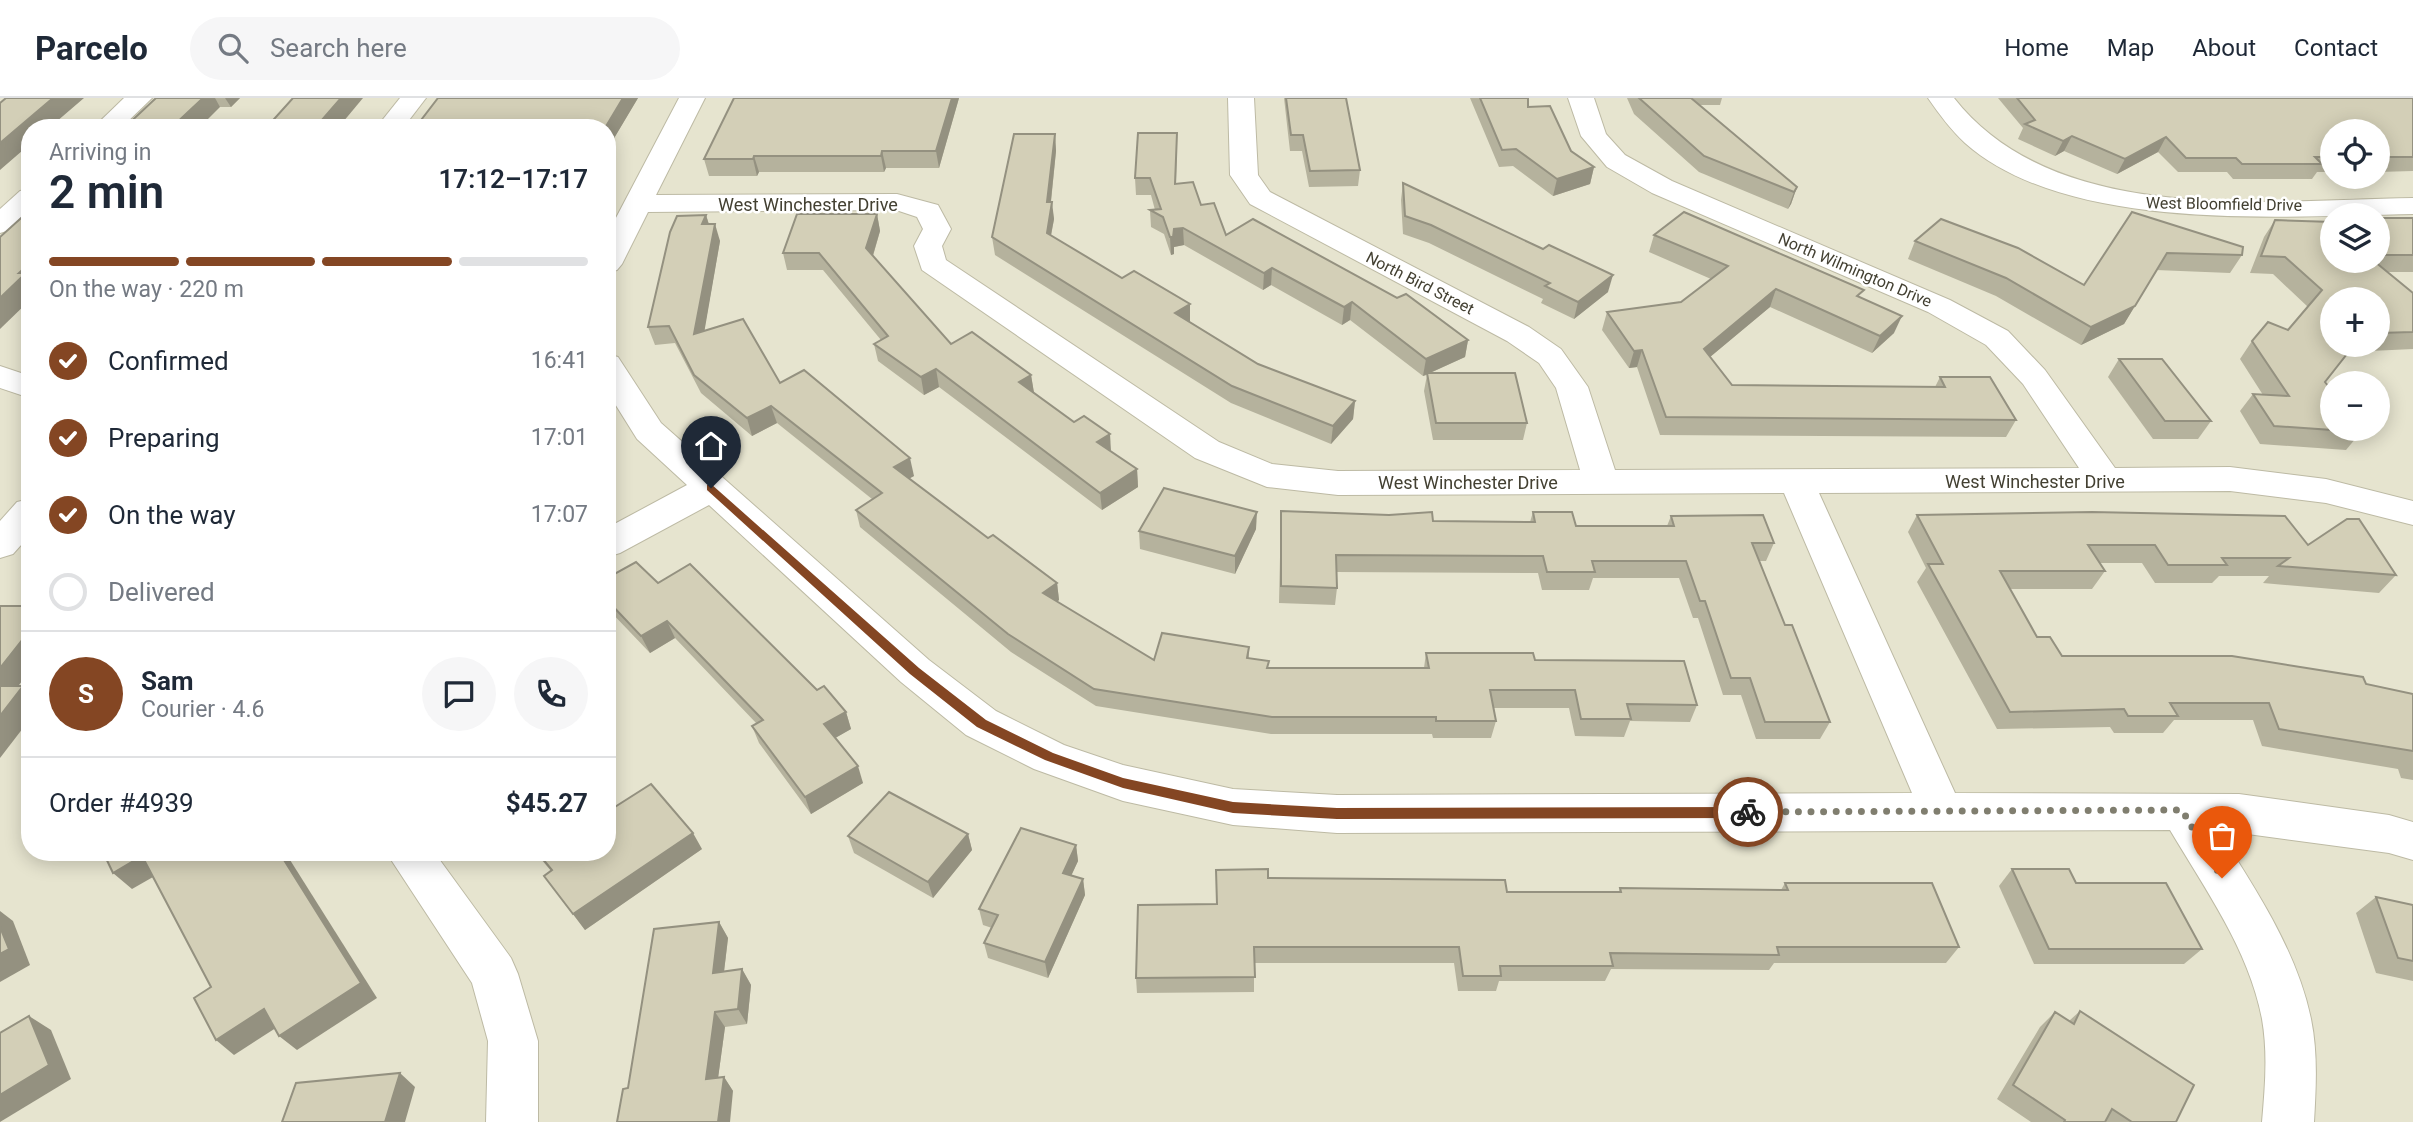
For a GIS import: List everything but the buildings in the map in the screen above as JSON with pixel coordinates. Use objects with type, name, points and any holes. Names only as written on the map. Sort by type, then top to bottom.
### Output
[{"type":"street","points":[[116,119],[139,98]]},
{"type":"street","points":[[396,119],[413,98]]},
{"type":"street","points":[[616,246],[692,98]]},
{"type":"street","name":"North Bird Street","points":[[1241,98],[1244,175],[1260,198],[1518,334],[1550,356],[1572,387],[1601,481]]},
{"type":"street","name":"North Wilmington Drive","points":[[1581,98],[1594,136],[1616,160],[1662,187],[1939,306],[1997,338],[2034,377],[2105,480]]},
{"type":"street","name":"West Bloomfield Drive","points":[[1941,98],[1979,141],[2007,159],[2039,175],[2098,194],[2145,203],[2203,206],[2413,205]]},
{"type":"street","name":"West Winchester Drive","points":[[637,204],[897,202],[928,211],[937,229],[928,246],[932,264],[1207,450],[1267,475],[1338,483],[2230,479],[2326,491],[2413,513]]},
{"type":"street","points":[[0,224],[21,205]]},
{"type":"street","points":[[0,376],[21,384]]},
{"type":"street","points":[[616,378],[649,431],[915,671],[981,723],[1049,757],[1123,783],[1233,807],[1337,814],[2182,810],[2239,812],[2389,834],[2413,841]]},
{"type":"street","points":[[1797,483],[1942,812]]},
{"type":"street","points":[[616,539],[711,488]]},
{"type":"street","points":[[0,545],[21,521]]},
{"type":"street","points":[[2182,810],[2251,926],[2283,1005],[2292,1073],[2288,1122]]},
{"type":"street","points":[[414,861],[495,974],[513,1041],[512,1122]]},
{"type":"shaded area","points":[[0,98],[2324,98],[2382,119],[2320,119],[2320,189],[2390,189],[2390,122],[2413,130],[2413,1122],[0,1122]]},
{"type":"way so far","points":[[1748,812],[2182,810],[2222,878]]},
{"type":"route","points":[[711,488],[915,671],[981,723],[1049,757],[1123,783],[1233,807],[1337,814],[1748,812]]}]
